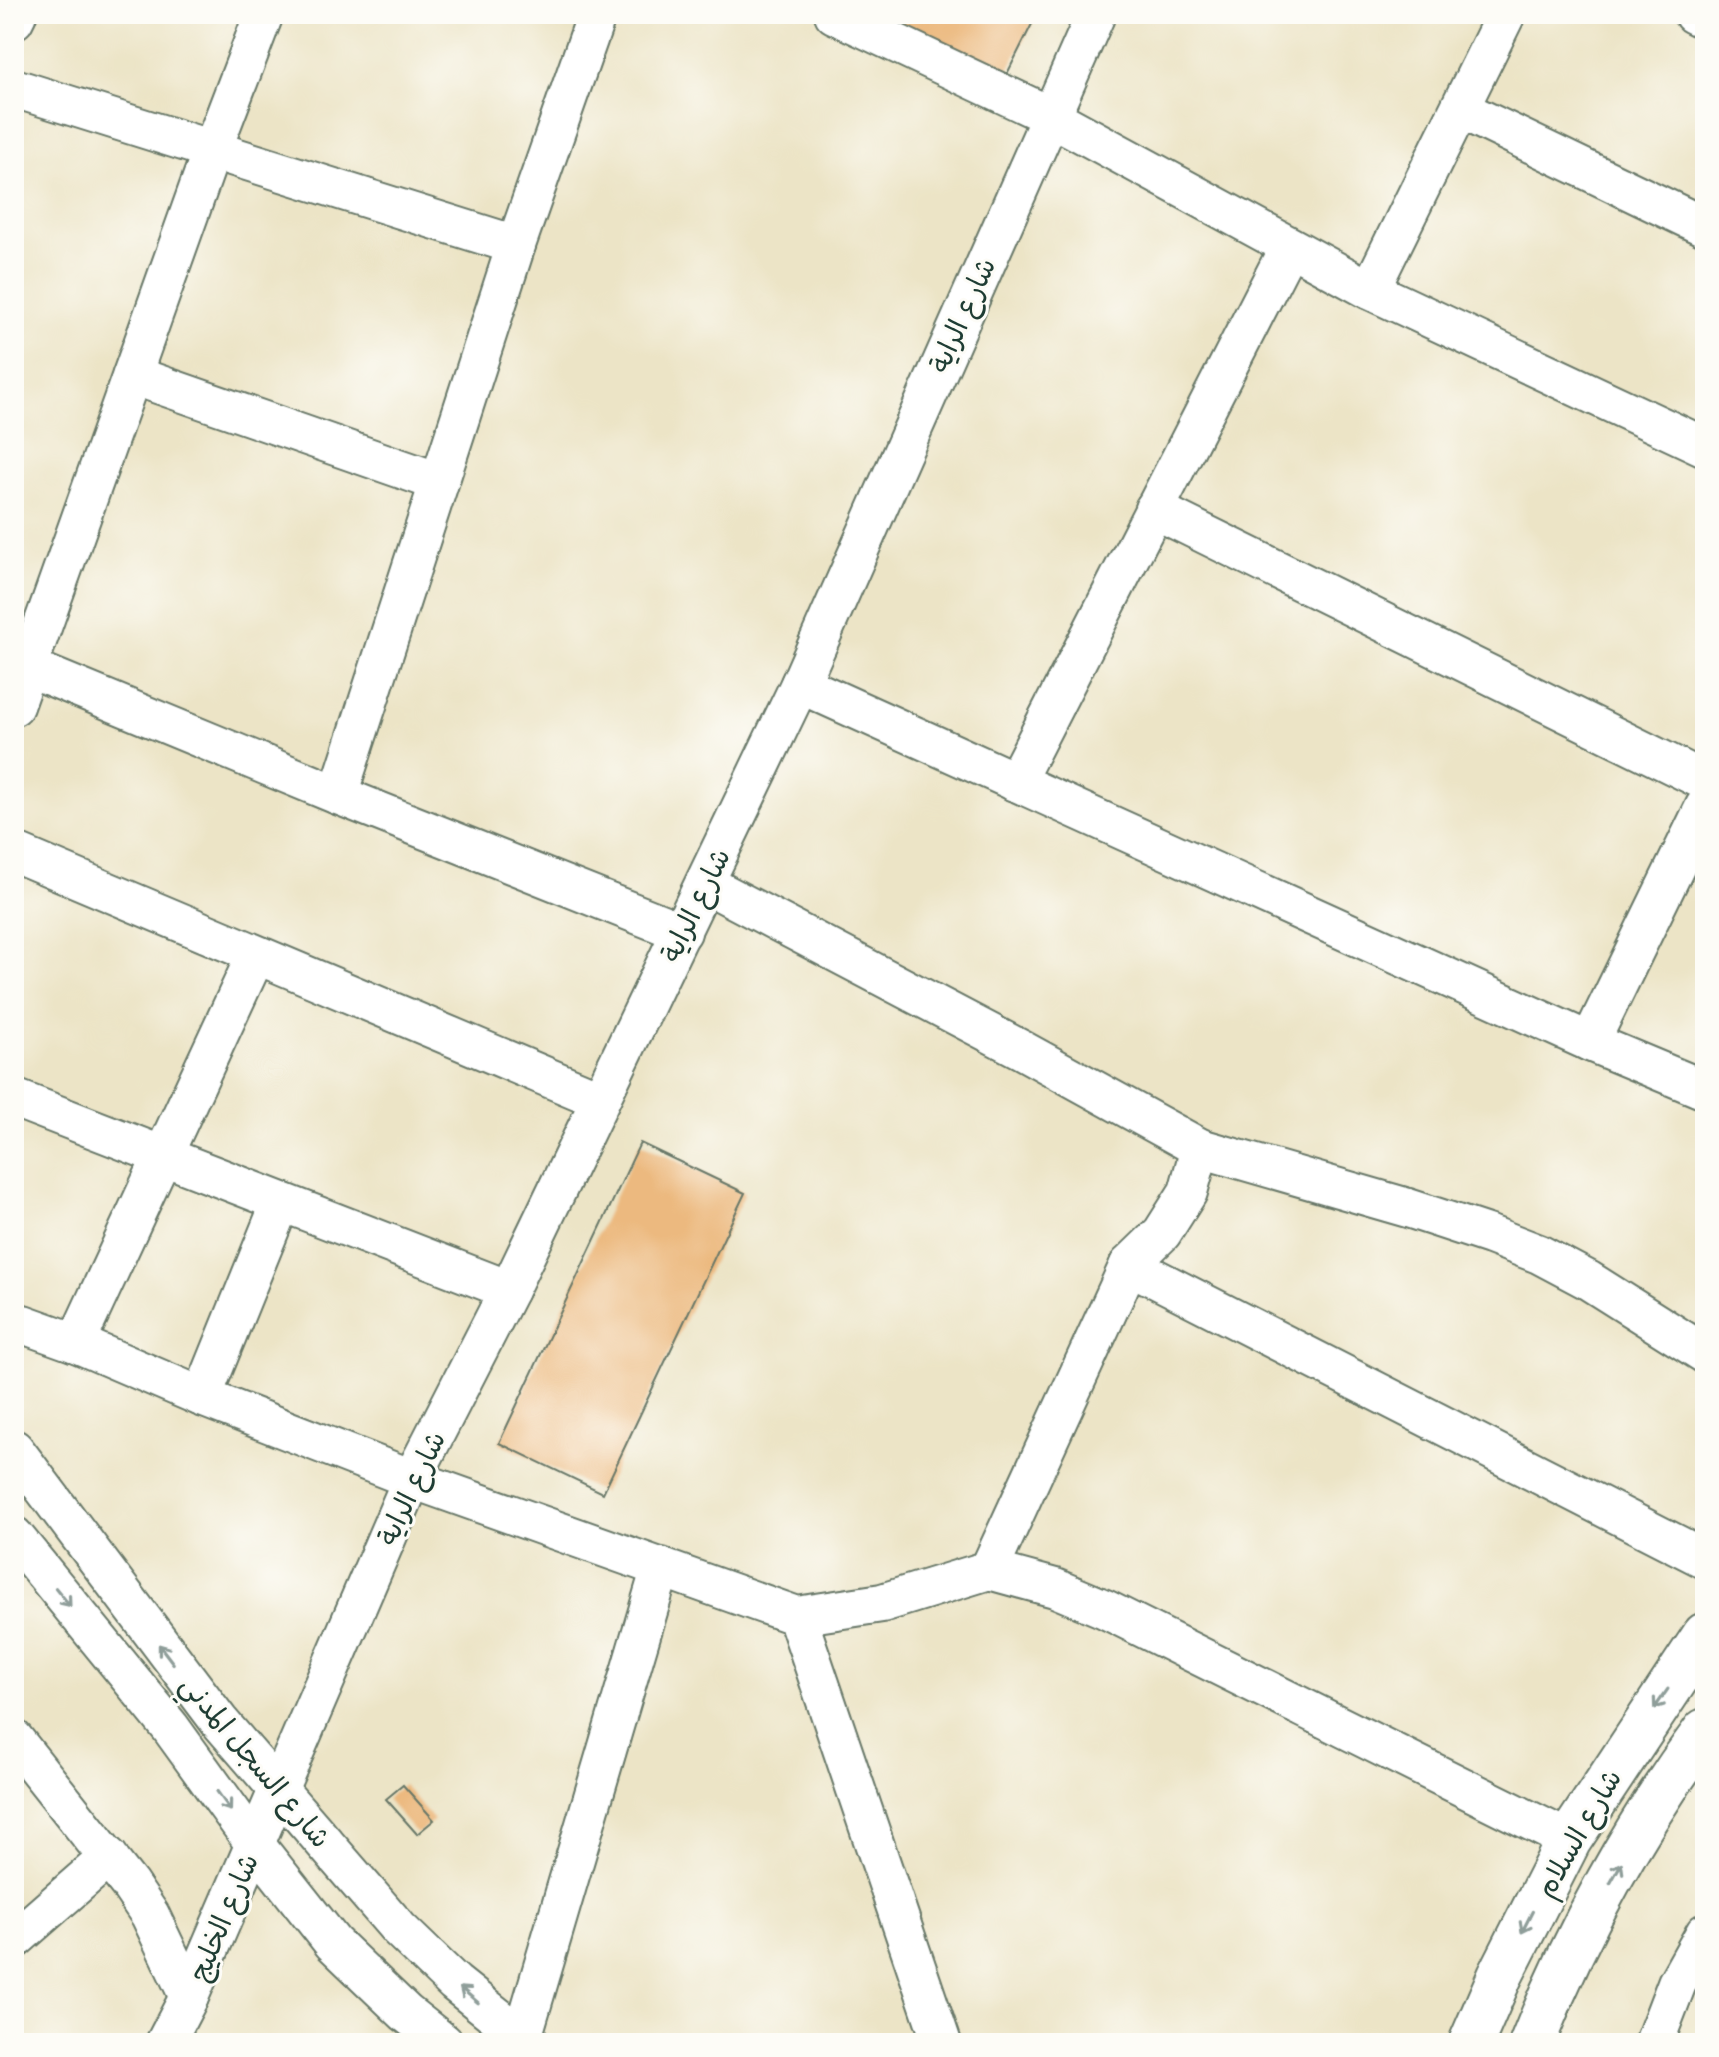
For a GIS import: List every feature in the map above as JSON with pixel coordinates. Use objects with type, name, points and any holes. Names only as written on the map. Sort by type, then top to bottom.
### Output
[{"type":"main road","name":"شارع السلام","points":[[1471,2043],[1500,1976],[1569,1840],[1705,1635]]},
{"type":"main road","name":"شارع السلام","points":[[1532,2043],[1585,1929],[1625,1855],[1705,1731]]},
{"type":"main road","points":[[1440,2043],[1500,1976]]},
{"type":"street","points":[[14,20],[17,14]]},
{"type":"street","points":[[14,706],[212,150],[264,14]]},
{"type":"street","points":[[338,795],[516,245],[597,14]]},
{"type":"street","points":[[834,14],[1050,116],[1370,290],[1705,447]]},
{"type":"street","name":"شارع الراية","points":[[279,1790],[412,1479],[509,1290],[800,684],[1096,14]]},
{"type":"street","points":[[1370,290],[1506,14]]},
{"type":"street","points":[[1693,14],[1705,20]]},
{"type":"street","points":[[14,88],[516,245]]},
{"type":"street","points":[[1460,109],[1705,227]]},
{"type":"street","points":[[1015,782],[1289,247]]},
{"type":"street","points":[[132,375],[439,482]]},
{"type":"street","points":[[1154,509],[1705,781]]},
{"type":"street","points":[[28,667],[682,932]]},
{"type":"street","points":[[800,684],[1590,1042],[1705,1090]]},
{"type":"street","points":[[1590,1042],[1705,806]]},
{"type":"street","points":[[14,852],[599,1099]]},
{"type":"street","points":[[706,884],[1035,1057],[1200,1148],[1408,1208],[1539,1254],[1588,1280],[1705,1354]]},
{"type":"street","points":[[76,1343],[256,955]]},
{"type":"street","points":[[14,1098],[509,1290]]},
{"type":"street","points":[[989,1570],[1129,1265],[1162,1233],[1188,1192],[1200,1148]]},
{"type":"street","points":[[202,1397],[281,1202]]},
{"type":"street","points":[[1129,1265],[1705,1559]]},
{"type":"street","points":[[14,1325],[23,1324],[76,1343],[202,1397],[412,1479],[797,1616],[882,1603],[989,1570],[1055,1588],[1105,1609],[1569,1840]]},
{"type":"street","name":"شارع السجل المدني","points":[[14,1449],[179,1672],[399,1929],[455,1983],[526,2041]]},
{"type":"street","name":"شارع السجل المدني","points":[[14,1536],[170,1727],[254,1843],[333,1943],[406,2013],[444,2043]]},
{"type":"street","points":[[526,2041],[661,1567]]},
{"type":"street","points":[[797,1616],[942,2043]]},
{"type":"street","points":[[14,1739],[109,1857],[150,1915],[189,1997]]},
{"type":"street","name":"شارع الخليج","points":[[165,2043],[189,1997],[279,1790]]},
{"type":"street","points":[[14,1940],[109,1857]]},
{"type":"street","points":[[1654,2043],[1677,1983],[1705,1933]]},
{"type":"building","points":[[876,14],[1037,14],[1005,78]]},
{"type":"building","points":[[640,1143],[745,1193],[603,1493],[499,1443]]},
{"type":"building","points":[[403,1785],[434,1820],[417,1834],[386,1799]]}]
